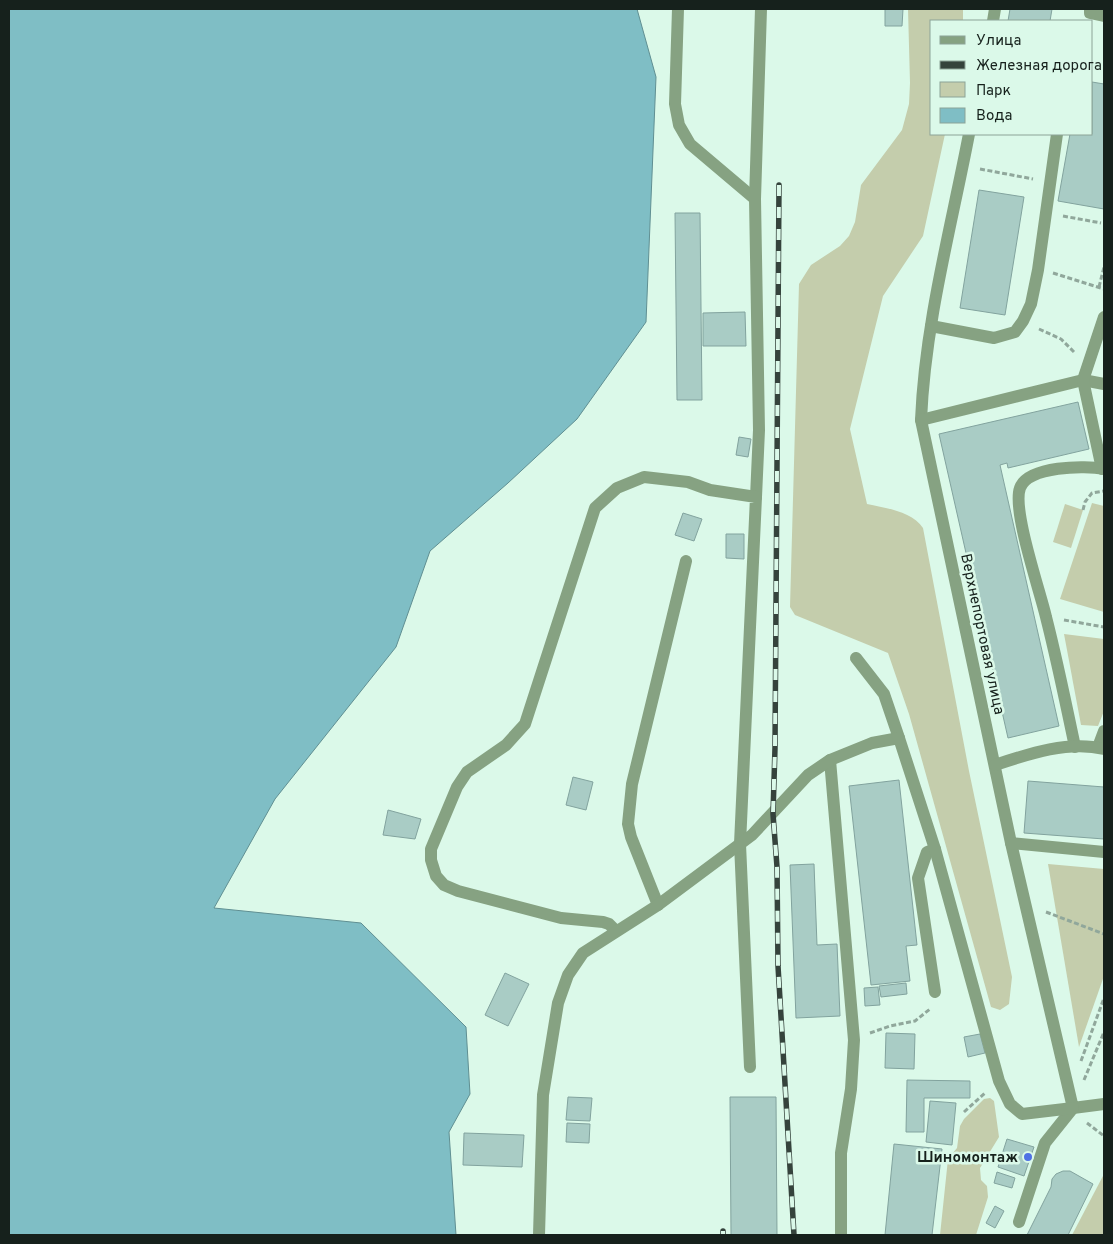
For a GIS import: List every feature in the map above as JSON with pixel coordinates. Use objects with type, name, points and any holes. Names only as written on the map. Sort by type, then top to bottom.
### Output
[{"type":"lane","points":[[678,9],[675,104],[679,125],[690,144],[755,199]]},
{"type":"lane","points":[[750,1067],[740,844],[759,430],[755,199],[761,9]]},
{"type":"lane","points":[[1089,14],[1104,16]]},
{"type":"lane","name":"Верхнепортовая улица","points":[[969,135],[931,326],[922,386],[920,420],[1024,903],[1073,1108]]},
{"type":"lane","points":[[931,326],[994,338],[1015,332],[1023,321],[1031,304],[1038,270],[1048,182],[1057,135]]},
{"type":"lane","points":[[1075,748],[1046,618],[1020,515],[1019,495],[1020,488],[1026,480],[1039,471],[1088,467],[1103,469],[1083,380],[1104,317]]},
{"type":"lane","points":[[920,420],[1083,380],[1104,384]]},
{"type":"lane","points":[[616,931],[609,924],[603,922],[561,918],[458,891],[444,885],[433,870],[431,849],[457,788],[467,772],[506,745],[525,724],[595,508],[617,488],[644,477],[688,482],[710,490],[756,497]]},
{"type":"lane","points":[[658,905],[630,837],[629,808],[632,784],[686,561]]},
{"type":"lane","points":[[856,658],[884,694],[935,848],[999,1081],[1010,1104],[1022,1114],[1104,1104]]},
{"type":"lane","points":[[994,765],[1039,751],[1101,748],[1104,731]]},
{"type":"lane","points":[[539,1235],[543,1095],[558,1003],[568,975],[583,953],[658,905],[740,844],[765,823],[808,775],[830,760],[872,743],[899,738]]},
{"type":"lane","points":[[830,760],[854,1040],[851,1089],[841,1153],[841,1235]]},
{"type":"lane","points":[[1011,843],[1104,852]]},
{"type":"lane","points":[[935,848],[926,852],[918,878],[935,992]]},
{"type":"lane","points":[[1019,1222],[1046,1143],[1073,1108]]},
{"type":"path","points":[[963,166],[1048,182]]},
{"type":"path","points":[[1045,213],[1101,223]]},
{"type":"path","points":[[1099,287],[1104,267]]},
{"type":"path","points":[[1038,270],[1104,289]]},
{"type":"path","points":[[1023,321],[1061,338],[1078,357],[1083,380]]},
{"type":"path","points":[[1083,510],[1085,502],[1092,493],[1104,491]]},
{"type":"path","points":[[1074,621],[1104,627]]},
{"type":"path","points":[[1024,903],[1104,934]]},
{"type":"path","points":[[854,1040],[890,1026],[914,1021],[936,1004],[935,992]]},
{"type":"path","points":[[1079,1067],[1104,998]]},
{"type":"path","points":[[1073,1108],[1104,1032]]},
{"type":"path","points":[[964,1112],[999,1081]]},
{"type":"green space","points":[[908,9],[963,9],[963,20],[930,20],[930,135],[945,135],[923,236],[883,296],[850,429],[867,504],[905,514],[918,522],[923,528],[969,771],[1012,977],[1009,1004],[1000,1010],[991,1007],[909,714],[888,653],[795,615],[790,607],[799,284],[811,265],[840,246],[849,236],[855,222],[861,185],[902,130],[909,104]]},
{"type":"green space","points":[[1092,503],[1104,506],[1104,612],[1060,599]]},
{"type":"green space","points":[[1065,504],[1083,510],[1071,548],[1053,542]]},
{"type":"green space","points":[[1064,634],[1104,639],[1104,711],[1098,726],[1081,725]]},
{"type":"green space","points":[[1048,864],[1104,869],[1104,976],[1079,1047]]},
{"type":"green space","points":[[990,1098],[994,1101],[999,1137],[980,1168],[981,1180],[987,1186],[988,1197],[976,1235],[940,1235],[948,1159],[957,1148],[960,1126],[964,1119],[984,1099]]},
{"type":"green space","points":[[1104,1174],[1104,1235],[1072,1235]]},
{"type":"water","points":[[9,9],[637,9],[656,77],[646,322],[577,419],[508,483],[430,551],[396,647],[275,799],[214,908],[361,923],[466,1027],[470,1094],[449,1132],[456,1235],[9,1235]]},
{"type":"building","points":[[885,9],[903,9],[902,26],[885,26]]},
{"type":"building","points":[[1010,9],[1052,9],[1050,20],[1008,20]]},
{"type":"building","points":[[1093,82],[1104,84],[1104,209],[1058,201],[1070,135],[1093,135]]},
{"type":"building","points":[[979,190],[1024,197],[1005,315],[960,308]]},
{"type":"building","points":[[675,213],[700,213],[702,400],[677,400]]},
{"type":"building","points":[[745,312],[746,346],[703,346],[703,313]]},
{"type":"building","points":[[1078,402],[1089,449],[1008,468],[1007,463],[1000,465],[1059,726],[1008,738],[939,434]]},
{"type":"building","points":[[739,437],[751,439],[748,457],[736,455]]},
{"type":"building","points":[[683,513],[702,519],[694,541],[675,535]]},
{"type":"building","points":[[726,534],[744,534],[744,559],[726,558]]},
{"type":"building","points":[[573,777],[593,782],[586,810],[566,805]]},
{"type":"building","points":[[899,780],[917,945],[906,946],[910,981],[871,985],[849,786]]},
{"type":"building","points":[[1028,781],[1104,787],[1104,839],[1024,833]]},
{"type":"building","points":[[388,810],[421,819],[415,839],[383,835]]},
{"type":"building","points":[[814,864],[817,945],[837,944],[840,1016],[796,1018],[790,865]]},
{"type":"building","points":[[505,973],[529,984],[508,1026],[485,1015]]},
{"type":"building","points":[[906,983],[907,994],[881,997],[879,986]]},
{"type":"building","points":[[878,987],[880,1005],[865,1006],[864,988]]},
{"type":"building","points":[[886,1033],[915,1034],[914,1069],[885,1068]]},
{"type":"building","points":[[980,1034],[985,1053],[968,1057],[964,1037]]},
{"type":"building","points":[[907,1080],[970,1081],[970,1098],[924,1098],[924,1132],[906,1132]]},
{"type":"building","points":[[568,1097],[592,1098],[590,1121],[566,1120]]},
{"type":"building","points":[[730,1097],[776,1097],[777,1235],[731,1235]]},
{"type":"building","points":[[930,1101],[956,1103],[952,1145],[926,1142]]},
{"type":"building","points":[[567,1123],[590,1124],[589,1143],[566,1142]]},
{"type":"building","points":[[464,1133],[524,1135],[522,1167],[463,1165]]},
{"type":"building","points":[[1007,1139],[1034,1147],[1024,1176],[998,1167]]},
{"type":"building","points":[[894,1144],[942,1149],[932,1235],[885,1235]]},
{"type":"building","points":[[1070,1171],[1093,1184],[1068,1235],[1027,1235],[1051,1187],[1052,1179],[1056,1174]]},
{"type":"building","points":[[997,1172],[1015,1178],[1012,1188],[994,1183]]},
{"type":"building","points":[[995,1206],[1004,1211],[995,1228],[986,1223]]},
{"type":"railway","points":[[779,185],[773,814],[777,867],[778,966],[794,1235]]},
{"type":"place","name":"Шиномонтаж","points":[[1028,1157]]}]
